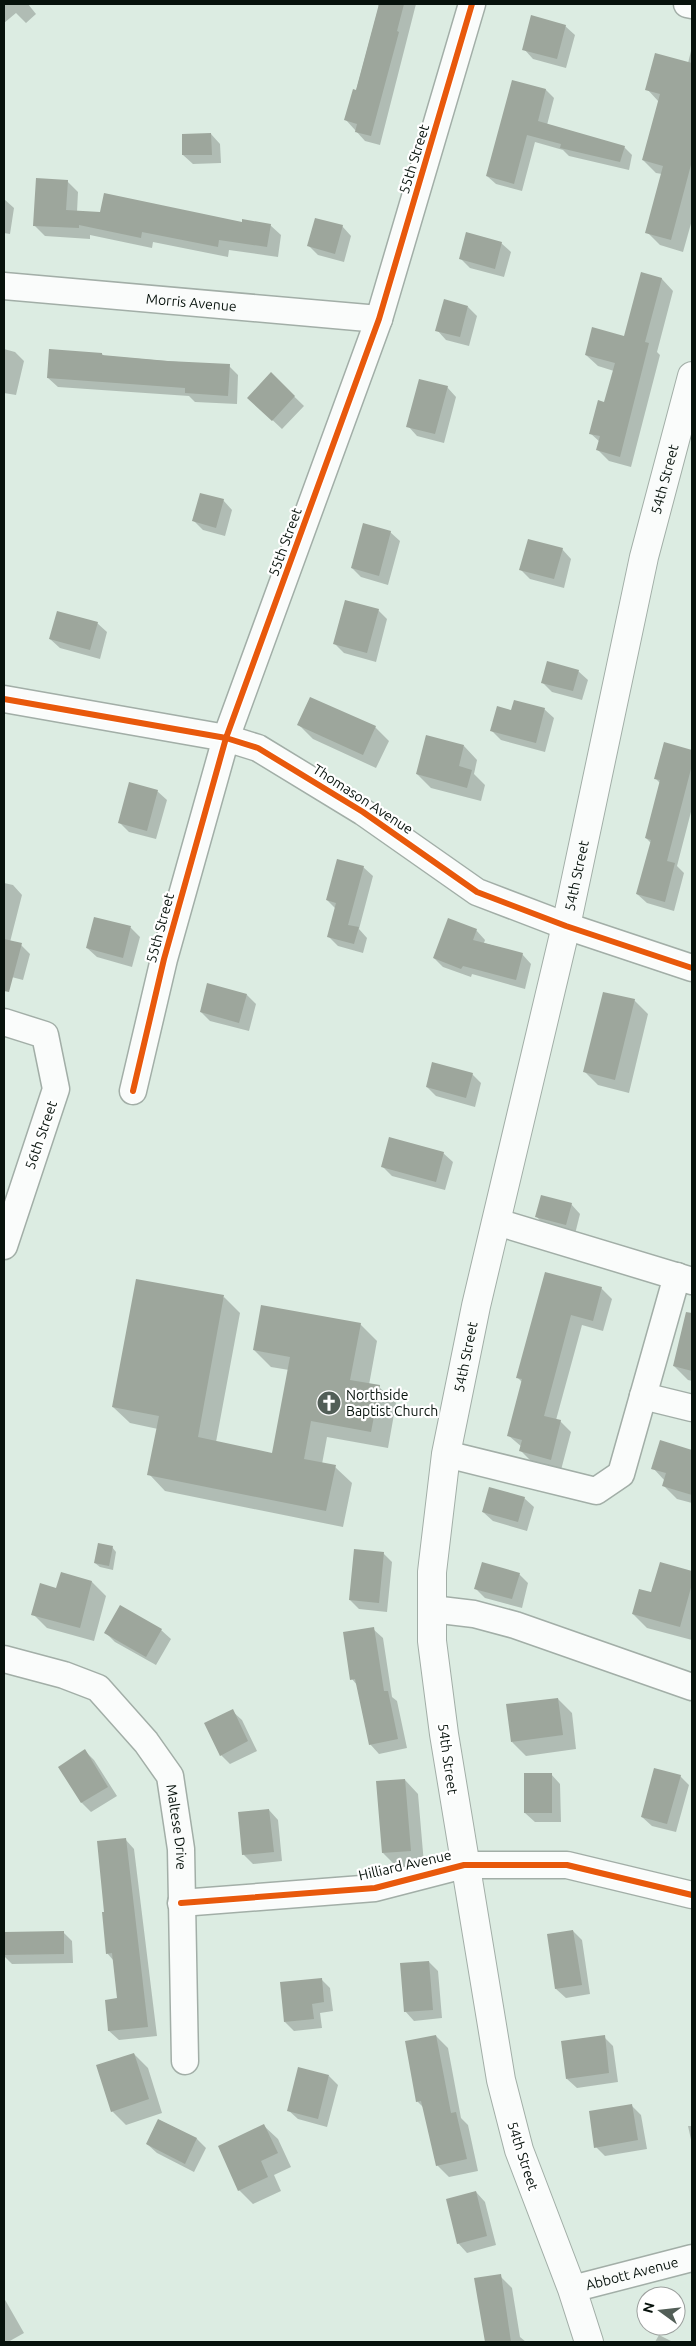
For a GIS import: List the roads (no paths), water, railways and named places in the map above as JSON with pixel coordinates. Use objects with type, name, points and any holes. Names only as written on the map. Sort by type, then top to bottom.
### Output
[{"type":"main road","name":"54th Street","points":[[589,2342],[572,2289],[519,2150],[501,2080],[464,1865],[432,1641],[432,1572],[446,1454],[476,1306],[566,926],[644,557],[689,406],[692,376]]},
{"type":"street","name":"55th Street","points":[[133,1091],[164,959],[226,738],[379,318],[472,4]]},
{"type":"street","points":[[687,4],[692,5]]},
{"type":"street","name":"Morris Avenue","points":[[4,286],[379,318]]},
{"type":"street","name":"Thomason Avenue","points":[[4,700],[226,738],[258,748],[363,812],[477,892],[566,926],[692,968]]},
{"type":"street","name":"56th Street","points":[[4,1022],[45,1035],[56,1089],[4,1246]]},
{"type":"street","points":[[446,1454],[596,1490],[621,1474],[643,1396],[685,1278],[497,1222]]},
{"type":"street","points":[[643,1396],[692,1408]]},
{"type":"street","points":[[432,1609],[474,1614],[515,1625],[692,1687]]},
{"type":"street","name":"Maltese Drive","points":[[4,1659],[64,1675],[98,1688],[146,1742],[170,1776],[181,1849],[185,2061]]},
{"type":"street","name":"Hilliard Avenue","points":[[181,1903],[375,1888],[464,1865],[567,1866],[692,1895]]},
{"type":"street","name":"Abbott Avenue","points":[[572,2289],[692,2258]]},
{"type":"place","name":"Northside Baptist Church","points":[[329,1403]]}]
